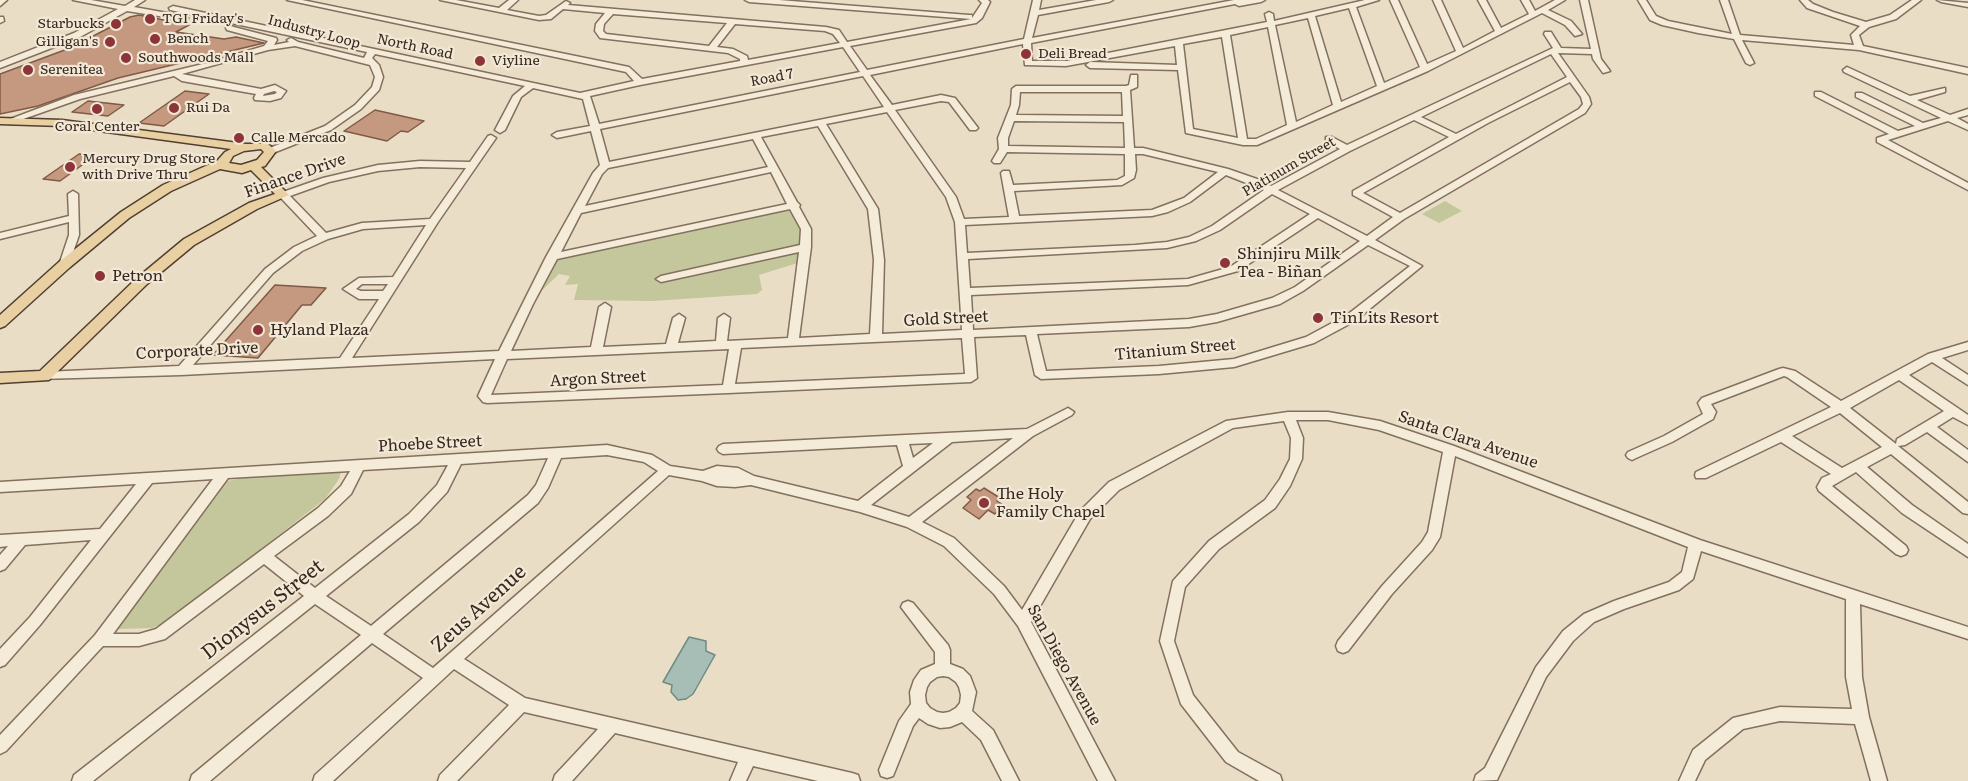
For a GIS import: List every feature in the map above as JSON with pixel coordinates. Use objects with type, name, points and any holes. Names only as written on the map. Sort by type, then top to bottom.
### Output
[{"type":"main road","points":[[3,124],[33,124],[245,147],[260,146],[267,148],[270,152],[267,159],[254,166],[227,168],[225,160],[215,149],[33,124]]},
{"type":"main road","points":[[0,323],[64,265],[152,197],[189,176],[225,160],[245,147]]},
{"type":"main road","points":[[254,166],[283,195]]},
{"type":"main road","name":"Finance Drive","points":[[44,376],[142,281],[189,242],[253,206],[283,195]]},
{"type":"main road","name":"Corporate Drive","points":[[0,378],[44,376]]},
{"type":"street","points":[[0,4],[3,0]]},
{"type":"street","name":"Industry Loop","points":[[77,0],[117,7],[129,4],[162,14],[240,30],[273,40],[267,48]]},
{"type":"street","points":[[0,65],[76,35],[129,4],[141,0]]},
{"type":"street","points":[[162,14],[189,0]]},
{"type":"street","points":[[291,0],[629,70],[639,82]]},
{"type":"street","points":[[446,0],[544,18],[570,0]]},
{"type":"street","points":[[500,11],[514,0]]},
{"type":"street","points":[[749,0],[978,18]]},
{"type":"street","points":[[1038,0],[1027,43],[1028,63],[1182,68]]},
{"type":"street","points":[[1033,13],[1109,0]]},
{"type":"street","name":"Road 7","points":[[557,135],[1246,0]]},
{"type":"street","name":"Road 7","points":[[1153,19],[1261,0]]},
{"type":"street","points":[[1066,64],[1226,34],[1375,0]]},
{"type":"street","points":[[1394,0],[1425,69]]},
{"type":"street","points":[[1437,0],[1461,52]]},
{"type":"street","points":[[1482,0],[1499,32]]},
{"type":"street","points":[[1525,0],[1537,11],[1573,26],[1578,34]]},
{"type":"street","points":[[1179,43],[1189,130],[1243,142],[1257,142],[1425,69],[1561,0]]},
{"type":"street","points":[[1584,0],[1596,52],[1606,71]]},
{"type":"street","points":[[1642,0],[1653,18],[1665,23],[1737,37],[1859,48],[1968,70]]},
{"type":"street","points":[[1724,0],[1737,37],[1750,63]]},
{"type":"street","points":[[1804,0],[1810,6],[1866,25]]},
{"type":"street","points":[[1859,48],[1855,34],[1866,25],[1893,17],[1917,0]]},
{"type":"street","points":[[1941,0],[1968,5]]},
{"type":"street","points":[[978,18],[984,1]]},
{"type":"street","points":[[1352,6],[1382,88]]},
{"type":"street","points":[[0,60],[72,32],[117,7]]},
{"type":"street","points":[[561,7],[832,30],[891,109],[951,196],[960,222],[969,334]]},
{"type":"street","points":[[173,8],[318,44]]},
{"type":"street","points":[[610,12],[600,24],[599,31],[603,36],[711,49],[739,55],[744,58],[744,63]]},
{"type":"street","points":[[1269,14],[1292,126]]},
{"type":"street","points":[[1311,16],[1338,107]]},
{"type":"street","points":[[582,95],[639,82],[962,23],[978,18]]},
{"type":"street","points":[[711,49],[732,22]]},
{"type":"street","name":"Industry Loop","points":[[240,30],[251,30],[292,40],[295,44],[318,44],[373,63],[378,70],[376,88],[358,107],[328,128],[270,152]]},
{"type":"street","points":[[1226,34],[1243,142]]},
{"type":"street","points":[[1400,217],[1356,193],[1455,137],[1570,78],[1548,34]]},
{"type":"street","name":"North Road","points":[[318,44],[334,43],[582,95]]},
{"type":"street","points":[[3,124],[83,96],[176,74],[267,48],[295,44]]},
{"type":"street","name":"Platinum Street","points":[[963,256],[1167,245],[1192,239],[1216,228],[1271,190],[1347,149],[1555,50],[1596,52]]},
{"type":"street","points":[[372,51],[368,57],[373,63]]},
{"type":"street","points":[[1847,70],[1968,128]]},
{"type":"street","points":[[176,74],[182,78],[261,92]]},
{"type":"street","points":[[997,161],[1004,149],[1003,138],[1015,105],[1016,89],[1126,89],[1133,87],[1134,77]]},
{"type":"street","name":"Gold Street","points":[[504,355],[1189,323],[1249,310],[1276,301],[1299,289],[1400,217],[1582,111],[1587,104],[1585,97],[1570,78]]},
{"type":"street","points":[[500,130],[517,96],[532,85]]},
{"type":"street","points":[[1009,188],[1125,181],[1130,174],[1126,89]]},
{"type":"street","points":[[1909,99],[1942,90]]},
{"type":"street","points":[[1818,94],[1896,134]]},
{"type":"street","points":[[582,95],[588,100],[605,166],[948,98],[973,128]]},
{"type":"street","points":[[1859,95],[1920,126]]},
{"type":"street","points":[[33,124],[52,110],[83,96]]},
{"type":"street","points":[[1968,112],[1880,140],[1968,187]]},
{"type":"street","points":[[1413,116],[1455,137]]},
{"type":"street","points":[[1010,117],[1127,120]]},
{"type":"street","points":[[820,124],[873,209],[879,260],[876,338]]},
{"type":"street","points":[[755,135],[806,229],[806,247],[793,342]]},
{"type":"street","points":[[344,362],[433,222],[491,138]]},
{"type":"street","points":[[1329,140],[1347,149]]},
{"type":"street","points":[[1004,149],[1129,150],[1159,154],[1225,171],[1271,190],[1367,240]]},
{"type":"street","name":"Finance Drive","points":[[283,195],[337,177],[378,168],[420,164],[473,165]]},
{"type":"street","name":"Argon Street","points":[[605,166],[598,173],[551,257],[484,396],[487,399],[971,378],[969,334]]},
{"type":"street","points":[[577,211],[773,169]]},
{"type":"street","points":[[960,222],[1164,210],[1187,200],[1225,171]]},
{"type":"street","points":[[1006,173],[1014,219]]},
{"type":"street","points":[[64,265],[74,235],[73,194]]},
{"type":"street","points":[[283,195],[324,237]]},
{"type":"street","points":[[551,257],[795,205]]},
{"type":"street","points":[[966,292],[1188,282],[1234,269],[1318,214]]},
{"type":"street","points":[[0,236],[75,217]]},
{"type":"street","points":[[181,370],[269,271],[298,249],[324,237],[379,223],[433,222]]},
{"type":"street","name":"Titanium Street","points":[[1031,331],[1041,375],[1186,368],[1234,363],[1262,356],[1310,340],[1351,318],[1417,266],[1367,240]]},
{"type":"street","points":[[661,279],[806,247]]},
{"type":"street","points":[[387,295],[359,295],[348,289],[359,281],[396,280]]},
{"type":"street","points":[[596,351],[605,307]]},
{"type":"street","points":[[671,347],[679,318]]},
{"type":"street","points":[[721,345],[724,318]]},
{"type":"street","points":[[728,389],[736,345]]},
{"type":"street","points":[[1701,475],[1841,408],[1932,357],[1968,346]]},
{"type":"street","name":"Corporate Drive","points":[[44,376],[504,355]]},
{"type":"street","points":[[1932,357],[1968,381]]},
{"type":"street","points":[[1632,455],[1668,439],[1709,416],[1710,412],[1704,403],[1707,401],[1780,372],[1791,374],[1896,445],[1968,509]]},
{"type":"street","points":[[1900,375],[1968,421]]},
{"type":"street","points":[[1901,550],[1824,487],[1827,482],[1953,411]]},
{"type":"street","points":[[911,523],[1029,434],[1068,412]]},
{"type":"street","points":[[1274,781],[1232,757],[1186,699],[1167,641],[1178,585],[1214,545],[1270,504],[1285,482],[1296,459],[1297,438],[1288,416]]},
{"type":"street","name":"Santa Clara Avenue","points":[[1023,622],[1085,515],[1114,486],[1230,423],[1288,416],[1328,416],[1359,422],[1450,449],[1696,544],[1968,633]]},
{"type":"street","points":[[1927,426],[1968,457]]},
{"type":"street","points":[[723,449],[1029,434]]},
{"type":"street","points":[[1782,436],[1841,474]]},
{"type":"street","points":[[860,507],[948,438]]},
{"type":"street","points":[[903,441],[910,468]]},
{"type":"street","points":[[1343,646],[1435,534],[1450,449]]},
{"type":"street","name":"Phoebe Street","points":[[0,487],[607,450],[647,458],[667,470],[703,476]]},
{"type":"street","points":[[198,781],[533,499],[545,482],[557,453]]},
{"type":"street","name":"Dionysus Street","points":[[80,781],[414,518],[442,488],[457,459]]},
{"type":"street","points":[[100,640],[139,640],[160,634],[337,500],[359,465]]},
{"type":"street","points":[[1857,466],[1907,509],[1968,551]]},
{"type":"street","name":"Zeus Avenue","points":[[321,781],[434,677],[667,470]]},
{"type":"street","points":[[0,746],[100,640],[225,473]]},
{"type":"street","name":"San Diego Avenue","points":[[703,476],[726,482],[751,480],[860,507],[911,523],[949,542],[999,590],[1023,622],[1107,781]]},
{"type":"street","points":[[0,660],[35,621],[148,477]]},
{"type":"street","points":[[0,541],[104,534]]},
{"type":"street","points":[[0,565],[22,539]]},
{"type":"street","points":[[1491,779],[1541,672],[1568,636],[1589,618],[1674,586],[1688,575],[1696,544]]},
{"type":"street","points":[[264,556],[315,596],[434,677]]},
{"type":"street","points":[[1853,595],[1854,677],[1861,717],[1879,781]]},
{"type":"street","points":[[908,607],[943,650],[942,670]]},
{"type":"street","points":[[453,660],[521,704],[842,780]]},
{"type":"street","points":[[942,670],[959,675],[969,688],[967,705],[962,712],[947,719],[931,717],[919,707],[916,691],[925,676],[942,670]]},
{"type":"street","points":[[446,781],[521,704]]},
{"type":"street","points":[[887,770],[907,721],[919,707]]},
{"type":"street","points":[[962,712],[987,735],[1011,781]]},
{"type":"street","points":[[1687,781],[1699,755],[1739,723],[1780,714],[1861,717]]},
{"type":"street","points":[[561,781],[611,726]]},
{"type":"street","points":[[738,781],[748,757]]},
{"type":"green space","points":[[1445,201],[1462,211],[1439,223],[1422,214]]},
{"type":"green space","points":[[795,205],[805,247],[804,261],[759,275],[762,290],[757,294],[653,301],[574,300],[578,284],[565,285],[570,276],[559,274],[531,301],[552,259]]},
{"type":"green space","points":[[341,472],[339,479],[325,499],[167,622],[152,628],[118,629],[228,481],[246,477]]},
{"type":"water","points":[[689,637],[706,641],[706,651],[715,655],[693,694],[686,699],[678,700],[671,692],[672,685],[663,682]]},
{"type":"building","name":"Southwoods Mall","points":[[139,15],[189,25],[176,32],[224,39],[236,37],[264,43],[118,78],[38,106],[0,114],[0,74],[70,48],[130,17]]},
{"type":"building","name":"Rui Da","points":[[185,91],[209,94],[164,126],[139,123]]},
{"type":"building","name":"Coral Center","points":[[88,101],[124,105],[108,116],[72,112]]},
{"type":"building","points":[[375,110],[424,121],[408,132],[401,131],[387,141],[344,131]]},
{"type":"building","name":"Mercury Drug Store with Drive Thru","points":[[79,154],[96,155],[60,181],[43,179]]},
{"type":"building","name":"Hyland Plaza","points":[[275,285],[326,288],[311,305],[302,305],[258,358],[213,355]]},
{"type":"building","name":"The Holy Family Chapel","points":[[984,488],[1000,498],[997,501],[1003,505],[995,514],[988,510],[979,519],[963,508],[971,500],[967,497],[976,489],[980,491]]},
{"type":"place","name":"TGI Friday's","points":[[150,19]]},
{"type":"place","name":"Starbucks","points":[[116,24]]},
{"type":"place","name":"Bench","points":[[155,39]]},
{"type":"place","name":"Gilligan's","points":[[110,42]]},
{"type":"place","name":"Deli Bread","points":[[1026,54]]},
{"type":"place","name":"Southwoods Mall","points":[[126,58]]},
{"type":"place","name":"Viyline","points":[[480,61]]},
{"type":"place","name":"Serenitea","points":[[28,70]]},
{"type":"place","name":"Rui Da","points":[[174,108]]},
{"type":"place","name":"Coral Center","points":[[97,109]]},
{"type":"place","name":"Calle Mercado","points":[[239,138]]},
{"type":"place","name":"Mercury Drug Store with Drive Thru","points":[[70,167]]},
{"type":"place","name":"Shinjiru Milk Tea - Biñan","points":[[1225,263]]},
{"type":"place","name":"Petron","points":[[100,276]]},
{"type":"place","name":"TinLits Resort","points":[[1318,318]]},
{"type":"place","name":"Hyland Plaza","points":[[258,330]]},
{"type":"place","name":"The Holy Family Chapel","points":[[984,503]]}]
